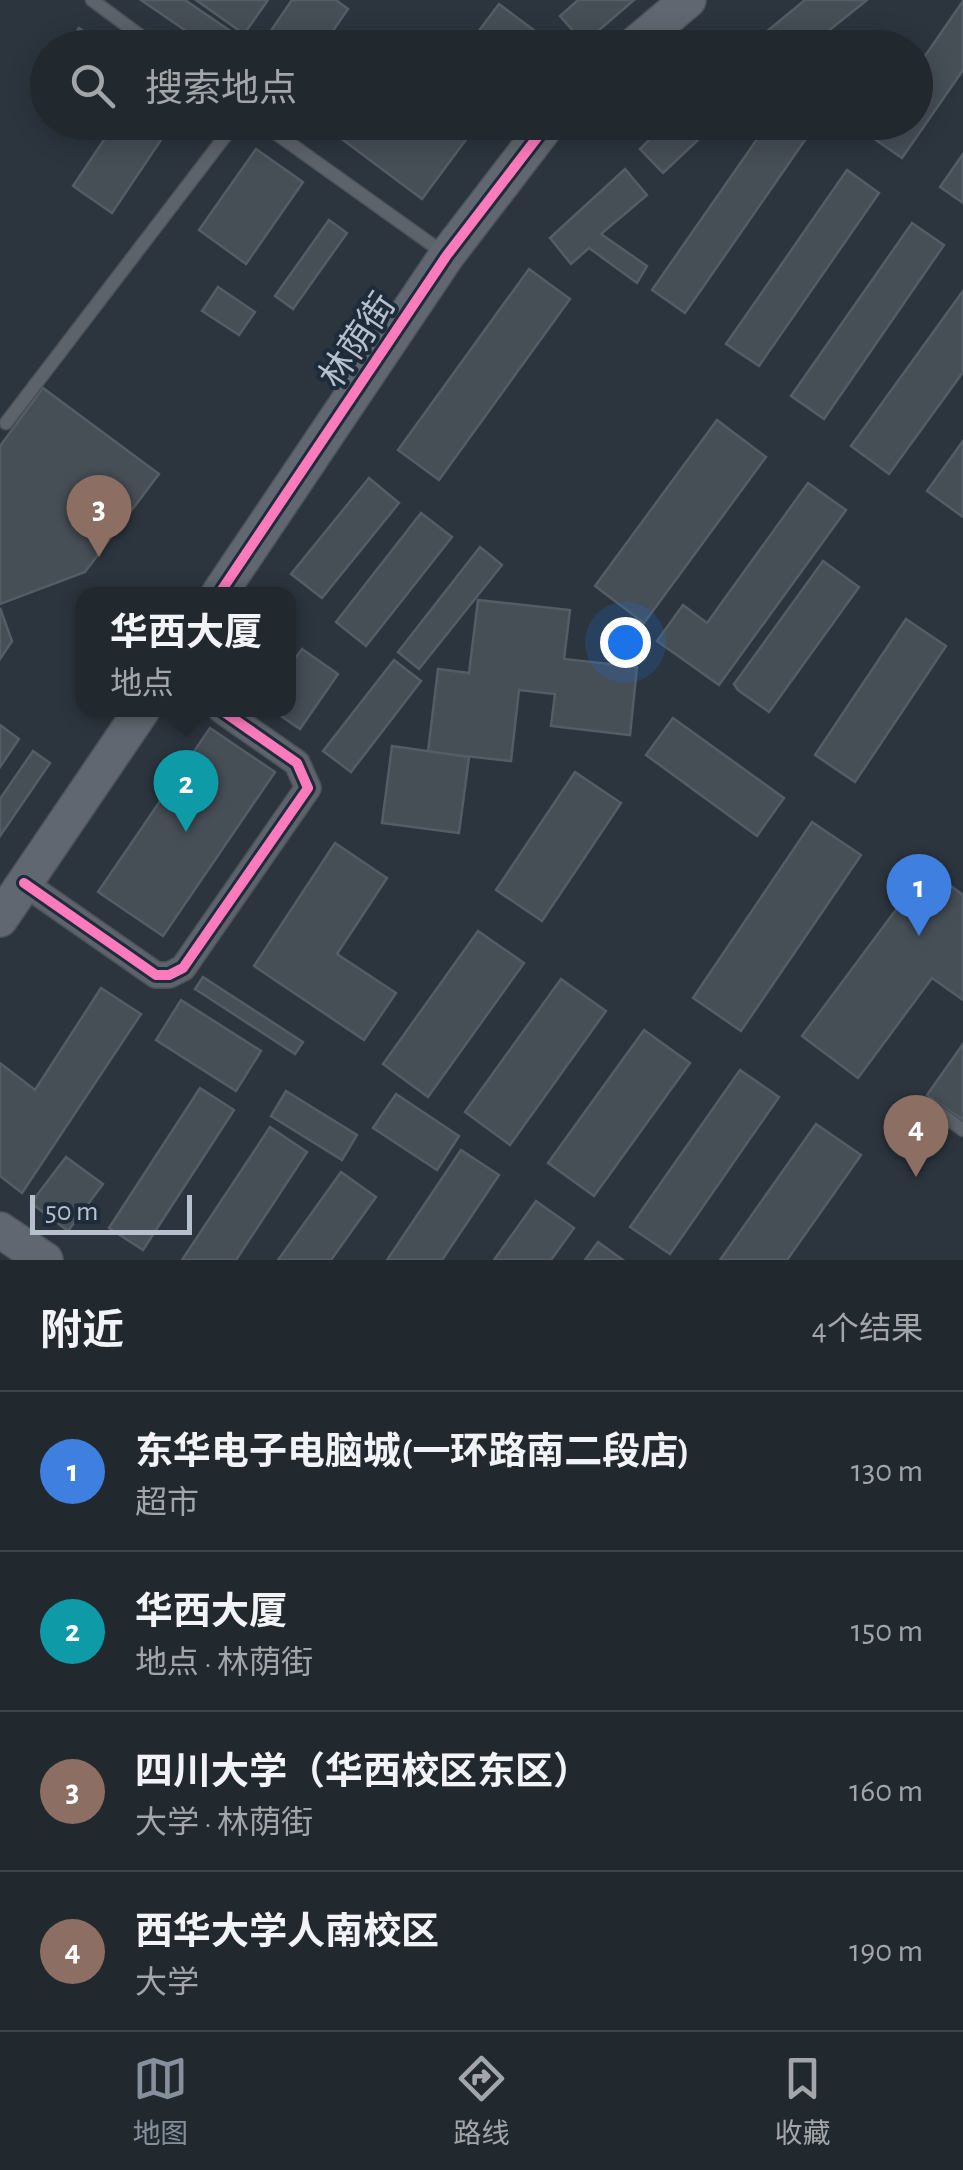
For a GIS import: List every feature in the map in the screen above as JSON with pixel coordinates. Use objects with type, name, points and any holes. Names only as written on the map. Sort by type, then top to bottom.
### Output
[{"type":"street","points":[[652,30],[688,0]]},
{"type":"street","name":"林荫街","points":[[224,587],[447,255],[535,140]]},
{"type":"street","points":[[0,919],[137,717]]},
{"type":"street","points":[[24,883],[156,975],[170,975],[183,968],[308,788],[297,763],[231,717]]},
{"type":"street","points":[[0,1230],[45,1260]]},
{"type":"lane","points":[[92,0],[133,30]]},
{"type":"lane","points":[[6,422],[222,140]]},
{"type":"lane","points":[[285,140],[447,255]]},
{"type":"lane","points":[[936,1110],[963,1130]]},
{"type":"building","points":[[141,0],[185,0],[229,30],[185,30]]},
{"type":"building","points":[[196,0],[268,0],[247,30],[238,30]]},
{"type":"building","points":[[292,0],[336,0],[348,9],[333,30],[271,30]]},
{"type":"building","points":[[578,0],[634,0],[599,30],[572,30],[560,16]]},
{"type":"building","points":[[805,0],[867,0],[830,30],[768,30]]},
{"type":"building","points":[[963,1],[963,70],[933,113],[933,44]]},
{"type":"building","points":[[499,4],[534,30],[480,30]]},
{"type":"building","points":[[104,140],[161,140],[112,213],[73,186]]},
{"type":"building","points":[[343,140],[466,140],[422,199]]},
{"type":"building","points":[[649,140],[698,140],[663,173],[640,149]]},
{"type":"building","points":[[756,140],[805,140],[685,313],[652,290]]},
{"type":"building","points":[[876,140],[914,140],[902,158]]},
{"type":"building","points":[[256,149],[303,182],[246,264],[199,230]]},
{"type":"building","points":[[963,154],[963,203],[940,187]]},
{"type":"building","points":[[625,169],[647,195],[601,234],[647,266],[637,283],[589,248],[571,264],[550,238]]},
{"type":"building","points":[[847,170],[879,193],[759,366],[726,344]]},
{"type":"building","points":[[329,220],[347,233],[293,309],[275,296]]},
{"type":"building","points":[[912,223],[944,245],[824,419],[791,396]]},
{"type":"building","points":[[529,269],[570,299],[439,480],[398,450]]},
{"type":"building","points":[[218,287],[255,312],[239,335],[202,311]]},
{"type":"building","points":[[963,291],[963,372],[889,474],[851,446]]},
{"type":"building","points":[[43,388],[159,474],[85,572],[0,604],[0,446]]},
{"type":"building","points":[[717,420],[766,457],[644,623],[595,586]]},
{"type":"building","points":[[963,441],[963,517],[927,491]]},
{"type":"building","points":[[369,478],[399,503],[322,598],[291,574]]},
{"type":"building","points":[[808,483],[846,510],[719,685],[657,641],[683,605],[707,623]]},
{"type":"building","points":[[421,513],[452,537],[366,646],[336,622]]},
{"type":"building","points":[[480,547],[502,565],[419,669],[398,652]]},
{"type":"building","points":[[823,561],[859,587],[769,712],[734,684]]},
{"type":"building","points":[[478,600],[570,610],[564,659],[637,667],[630,735],[551,726],[555,694],[519,690],[511,761],[428,752],[438,669],[469,673]]},
{"type":"building","points":[[0,608],[12,641],[0,659]]},
{"type":"building","points":[[906,619],[946,646],[855,782],[815,755]]},
{"type":"building","points":[[302,649],[338,674],[300,729],[282,717],[296,717],[296,657]]},
{"type":"building","points":[[394,660],[421,681],[351,772],[323,751]]},
{"type":"building","points":[[673,718],[784,798],[757,836],[646,755]]},
{"type":"building","points":[[0,725],[19,739],[0,767]]},
{"type":"building","points":[[210,728],[275,772],[163,936],[98,892]]},
{"type":"building","points":[[392,746],[469,757],[459,833],[382,823]]},
{"type":"building","points":[[33,751],[50,763],[0,836],[0,799]]},
{"type":"building","points":[[575,772],[621,803],[542,921],[496,890]]},
{"type":"building","points":[[812,822],[861,855],[741,1031],[693,998]]},
{"type":"building","points":[[335,843],[387,878],[337,954],[396,993],[364,1040],[254,966]]},
{"type":"building","points":[[927,868],[963,895],[963,1000],[932,978],[858,1078],[802,1036]]},
{"type":"building","points":[[478,931],[524,963],[428,1097],[383,1064]]},
{"type":"building","points":[[203,977],[303,1042],[295,1054],[195,989]]},
{"type":"building","points":[[561,979],[606,1011],[510,1145],[465,1112]]},
{"type":"building","points":[[101,988],[141,1014],[22,1193],[0,1176],[0,1063],[35,1090]]},
{"type":"building","points":[[181,1000],[261,1051],[236,1091],[156,1040]]},
{"type":"building","points":[[644,1030],[690,1063],[594,1196],[548,1163]]},
{"type":"building","points":[[963,1044],[963,1120],[927,1095]]},
{"type":"building","points":[[740,1070],[779,1097],[670,1254],[630,1227]]},
{"type":"building","points":[[200,1088],[234,1110],[143,1250],[109,1228]]},
{"type":"building","points":[[286,1091],[357,1135],[342,1160],[271,1116]]},
{"type":"building","points":[[396,1094],[459,1136],[437,1170],[373,1128]]},
{"type":"building","points":[[816,1124],[861,1155],[787,1260],[720,1260]]},
{"type":"building","points":[[270,1127],[307,1152],[236,1260],[182,1260]]},
{"type":"building","points":[[461,1150],[499,1175],[442,1260],[387,1260]]},
{"type":"building","points":[[66,1157],[103,1184],[68,1231],[31,1203]]},
{"type":"building","points":[[341,1172],[376,1197],[331,1260],[278,1260]]},
{"type":"building","points":[[536,1201],[574,1228],[551,1260],[494,1260]]},
{"type":"building","points":[[598,1242],[623,1260],[585,1260]]},
{"type":"cycle path","points":[[224,587],[447,255],[535,140]]},
{"type":"cycle path","points":[[24,883],[156,975],[169,975],[183,968],[308,788],[297,763],[231,717]]},
{"type":"place","name":"四川大学（华西校区东区）","points":[[99,557]]},
{"type":"place","name":"华西大厦","points":[[186,832]]},
{"type":"place","name":"东华电子电脑城(一环路南二段店)","points":[[919,936]]},
{"type":"place","name":"西华大学人南校区","points":[[916,1177]]}]
